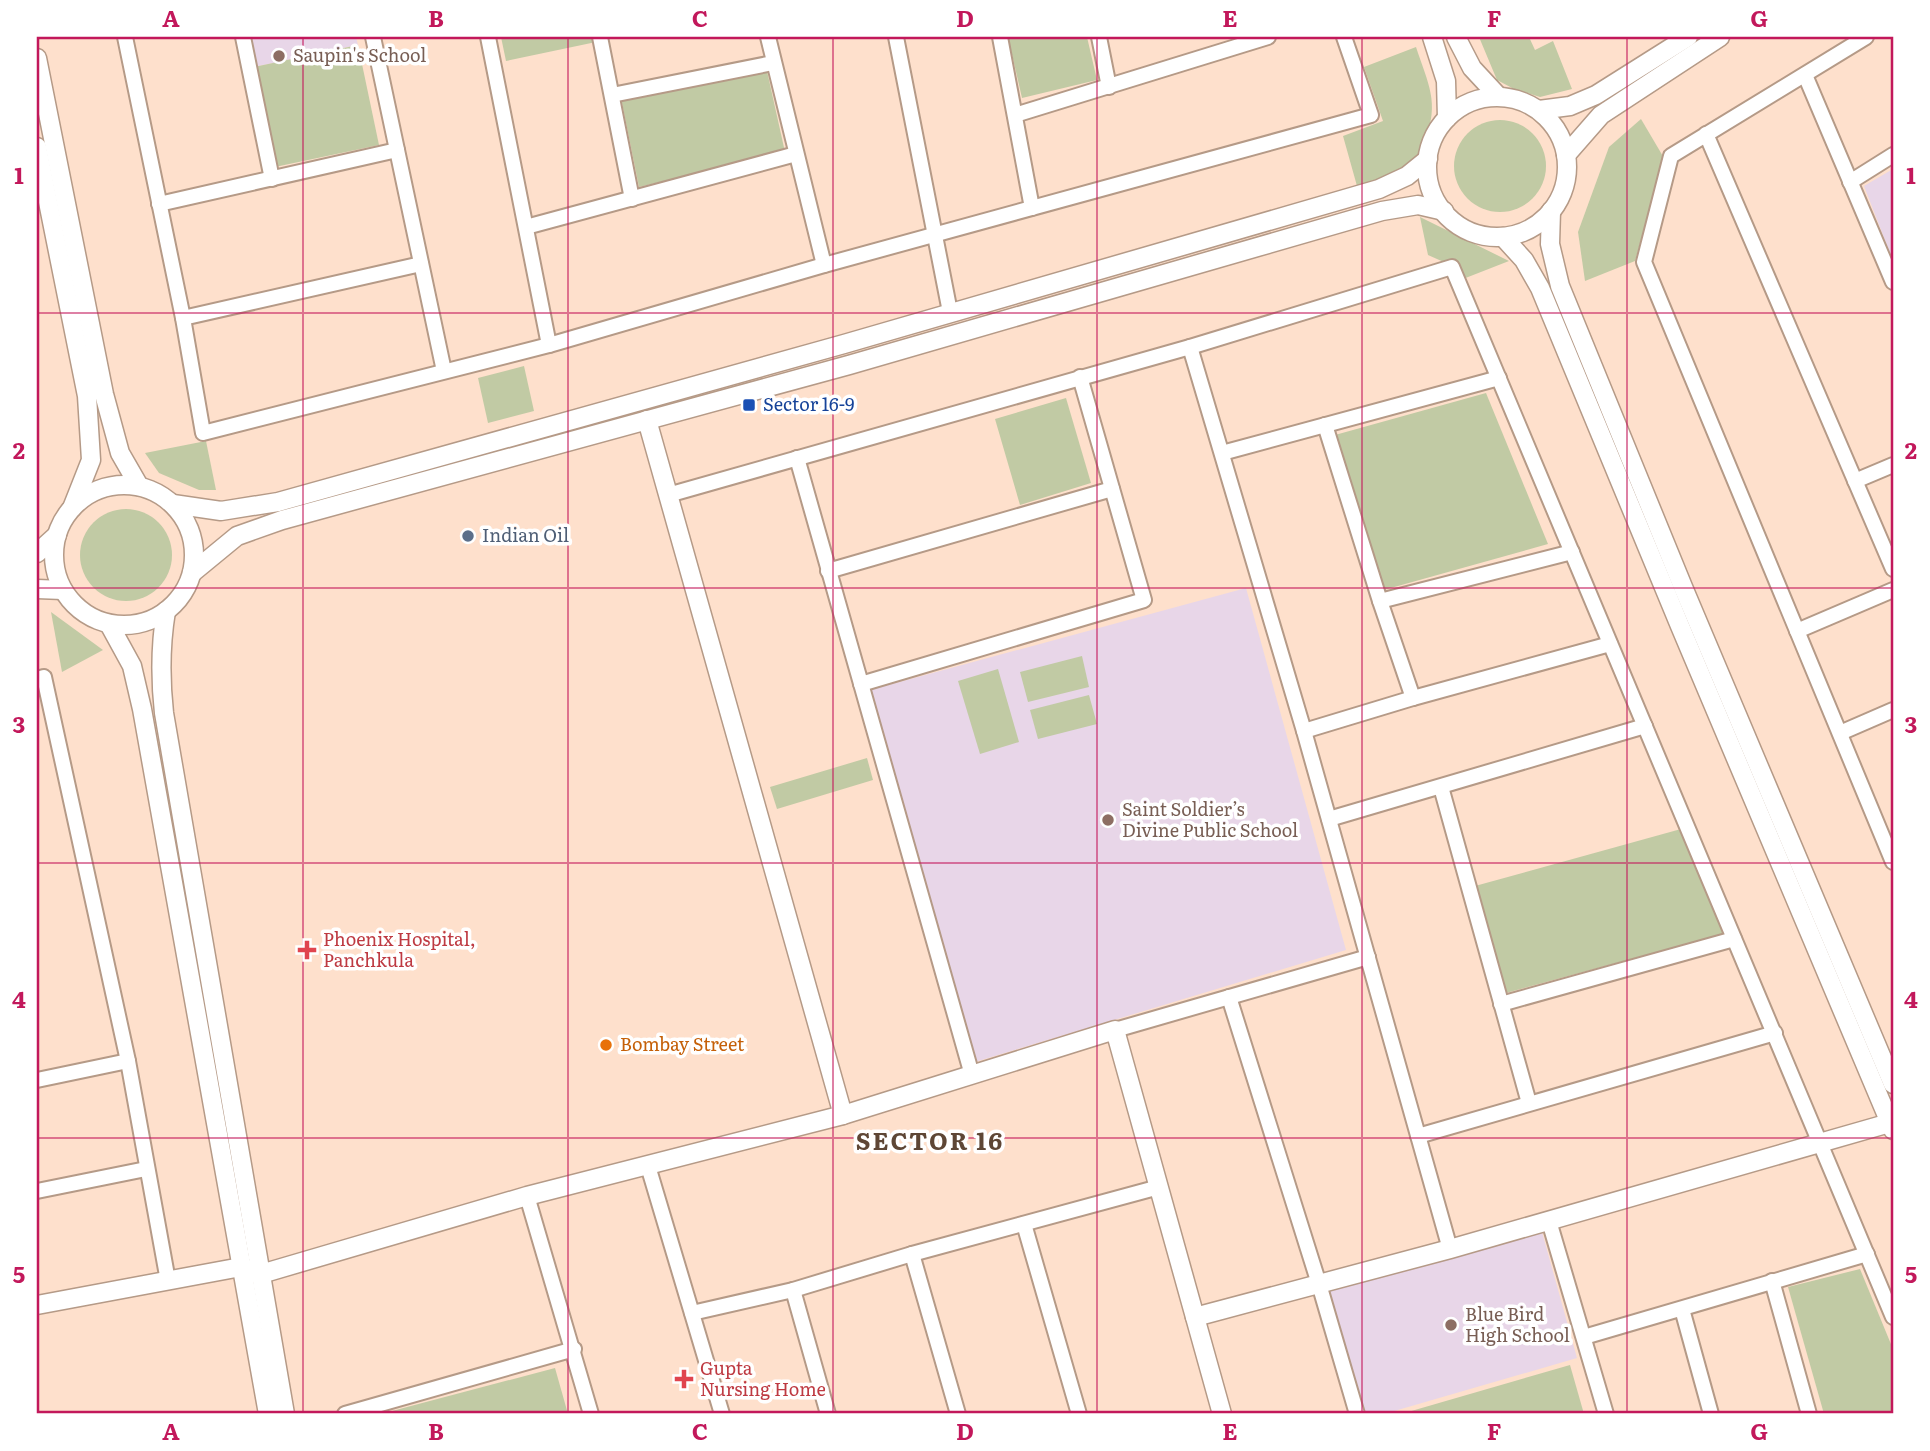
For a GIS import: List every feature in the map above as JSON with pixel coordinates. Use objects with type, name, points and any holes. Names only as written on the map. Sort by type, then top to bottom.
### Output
[{"type":"street","points":[[125,37],[204,433],[549,345],[824,265],[1371,115],[1344,37]]},
{"type":"street","points":[[243,37],[272,179]]},
{"type":"street","points":[[373,37],[444,371]]},
{"type":"street","points":[[488,37],[549,345]]},
{"type":"street","points":[[600,37],[632,199]]},
{"type":"street","points":[[768,37],[824,265]]},
{"type":"street","points":[[896,37],[950,312]]},
{"type":"street","points":[[1000,37],[1032,208]]},
{"type":"street","points":[[1099,37],[1109,87]]},
{"type":"street","points":[[1015,115],[1268,37]]},
{"type":"street","points":[[1432,37],[1446,81],[1447,118]]},
{"type":"street","points":[[1456,37],[1472,68],[1498,96]]},
{"type":"street","points":[[1539,110],[1570,106],[1595,94],[1688,37]]},
{"type":"street","points":[[1566,155],[1601,115],[1720,37]]},
{"type":"street","points":[[1866,37],[1671,156],[1644,262],[1893,862]]},
{"type":"street","points":[[37,58],[104,394],[120,453],[139,486]]},
{"type":"street","points":[[612,95],[773,63]]},
{"type":"street","points":[[1805,75],[1893,282]]},
{"type":"street","points":[[1498,96],[1526,102],[1539,110],[1559,132],[1566,155],[1565,184],[1552,211],[1526,231],[1503,237],[1472,232],[1454,222],[1436,201],[1430,184],[1428,159],[1433,139],[1447,118],[1471,101],[1498,96]]},
{"type":"street","points":[[1706,134],[1893,569]]},
{"type":"street","points":[[37,148],[87,396],[90,460],[72,508],[57,535],[37,554]]},
{"type":"street","points":[[159,204],[397,150]]},
{"type":"street","points":[[526,227],[796,155]]},
{"type":"street","points":[[1850,182],[1893,155]]},
{"type":"street","points":[[173,504],[221,511],[278,502],[1379,189],[1407,176],[1428,159]]},
{"type":"street","points":[[192,573],[237,536],[282,520],[849,365],[1382,211],[1418,205],[1444,211]]},
{"type":"street","points":[[1552,211],[1550,244],[1560,286],[1682,587],[1893,1084]]},
{"type":"street","points":[[1195,1317],[1450,1249],[1820,1143],[1892,1125],[1540,288],[1524,260],[1503,237]]},
{"type":"street","points":[[183,318],[421,264]]},
{"type":"street","points":[[668,495],[1190,346],[1452,267],[1893,1317]]},
{"type":"street","points":[[1190,346],[1304,731],[1450,1249]]},
{"type":"street","points":[[861,684],[1144,600],[1080,377]]},
{"type":"street","points":[[1222,453],[1499,378]]},
{"type":"street","points":[[647,420],[843,1115]]},
{"type":"street","points":[[1325,425],[1413,698]]},
{"type":"street","points":[[796,458],[972,1075]]},
{"type":"street","points":[[1856,481],[1893,465]]},
{"type":"street","points":[[57,535],[55,562],[63,590],[80,610],[109,624],[139,624],[166,611],[181,597],[192,573],[193,543],[186,520],[173,504],[153,491],[139,486],[118,485],[98,490],[72,508]]},
{"type":"street","points":[[828,570],[1112,488]]},
{"type":"street","points":[[1380,601],[1572,552]]},
{"type":"street","points":[[37,589],[63,590]]},
{"type":"street","points":[[1797,631],[1893,590]]},
{"type":"street","points":[[166,611],[160,643],[159,673],[164,713],[285,1414]]},
{"type":"street","points":[[109,624],[132,666],[142,709],[268,1414]]},
{"type":"street","points":[[1304,731],[1610,644]]},
{"type":"street","points":[[37,679],[44,677],[128,1061],[168,1280]]},
{"type":"street","points":[[1840,733],[1893,710]]},
{"type":"street","points":[[1329,820],[1645,726]]},
{"type":"street","points":[[1441,787],[1529,1103]]},
{"type":"street","points":[[1501,1004],[1734,939]]},
{"type":"street","points":[[37,1305],[242,1267],[261,1274],[527,1196],[843,1115],[1115,1030],[1368,957]]},
{"type":"street","points":[[1229,997],[1357,1414]]},
{"type":"street","points":[[1115,1030],[1222,1414]]},
{"type":"street","points":[[1418,1136],[1775,1033]]},
{"type":"street","points":[[37,1080],[128,1061]]},
{"type":"street","points":[[648,1166],[722,1414]]},
{"type":"street","points":[[37,1191],[146,1169]]},
{"type":"street","points":[[692,1313],[793,1290],[912,1254],[1159,1187]]},
{"type":"street","points":[[527,1196],[591,1414]]},
{"type":"street","points":[[1549,1221],[1606,1414]]},
{"type":"street","points":[[1024,1224],[1079,1414]]},
{"type":"street","points":[[912,1254],[958,1414]]},
{"type":"street","points":[[1584,1337],[1867,1254]]},
{"type":"street","points":[[1772,1281],[1809,1414]]},
{"type":"street","points":[[793,1290],[828,1414]]},
{"type":"street","points":[[1682,1310],[1711,1414]]},
{"type":"street","points":[[345,1414],[379,1410],[574,1349]]},
{"type":"shaded area","name":"Saupin's School","points":[[248,37],[356,37],[358,45],[254,67]]},
{"type":"shaded area","points":[[1893,169],[1893,261],[1864,186]]},
{"type":"shaded area","name":"Saint Soldier’s Divine Public School","points":[[1246,588],[1346,950],[975,1062],[870,690]]},
{"type":"shaded area","name":"Blue Bird High School","points":[[1542,1232],[1577,1358],[1384,1414],[1362,1414],[1325,1292]]},
{"type":"green space","points":[[501,37],[595,37],[596,42],[506,61]]},
{"type":"green space","points":[[1008,37],[1087,37],[1097,80],[1022,98]]},
{"type":"green space","points":[[1479,37],[1529,37],[1535,50],[1553,41],[1572,89],[1540,97],[1514,89],[1497,80]]},
{"type":"green space","points":[[358,45],[379,145],[275,167],[254,67]]},
{"type":"green space","points":[[1416,47],[1432,104],[1432,115],[1423,145],[1407,167],[1357,186],[1343,136],[1383,121],[1364,67]]},
{"type":"green space","points":[[767,71],[785,152],[639,187],[621,98]]},
{"type":"green space","points":[[1641,119],[1664,158],[1635,261],[1585,281],[1578,232],[1609,147]]},
{"type":"green space","points":[[1500,120],[1518,123],[1533,133],[1543,148],[1546,166],[1543,184],[1533,199],[1518,209],[1500,212],[1482,209],[1467,199],[1457,184],[1454,166],[1457,148],[1467,133],[1482,123]]},
{"type":"green space","points":[[1420,217],[1509,261],[1463,279],[1455,267],[1428,255]]},
{"type":"green space","points":[[524,366],[534,411],[488,423],[478,378]]},
{"type":"green space","points":[[1486,393],[1548,544],[1380,591],[1335,435]]},
{"type":"green space","points":[[1066,398],[1091,483],[1020,505],[995,419]]},
{"type":"green space","points":[[206,441],[216,490],[199,490],[159,473],[145,453]]},
{"type":"green space","points":[[126,509],[144,512],[159,522],[169,537],[172,555],[169,573],[159,588],[144,598],[126,601],[108,598],[93,588],[83,573],[80,555],[83,537],[93,522],[108,512]]},
{"type":"green space","points":[[51,612],[103,650],[62,672]]},
{"type":"green space","points":[[1082,656],[1089,687],[1028,702],[1020,672]]},
{"type":"green space","points":[[998,669],[1019,742],[980,754],[958,681]]},
{"type":"green space","points":[[1089,695],[1097,724],[1038,739],[1030,710]]},
{"type":"green space","points":[[867,758],[873,780],[777,809],[770,787]]},
{"type":"green space","points":[[1681,829],[1723,934],[1506,993],[1475,886]]},
{"type":"green space","points":[[1860,1269],[1893,1349],[1893,1414],[1824,1414],[1788,1287]]},
{"type":"green space","points":[[1570,1365],[1584,1414],[1401,1414]]},
{"type":"green space","points":[[555,1368],[568,1414],[393,1414],[392,1411]]},
{"type":"place","name":"Saupin's School","points":[[279,56]]},
{"type":"place","name":"Sector 16-9","points":[[749,405]]},
{"type":"place","name":"Indian Oil","points":[[468,536]]},
{"type":"place","name":"Saint Soldier’s Divine Public School","points":[[1108,820]]},
{"type":"place","name":"Phoenix Hospital, Panchkula","points":[[307,950]]},
{"type":"place","name":"Bombay Street","points":[[606,1045]]},
{"type":"place","name":"Blue Bird High School","points":[[1451,1325]]},
{"type":"place","name":"Gupta Nursing Home","points":[[684,1379]]},
{"type":"district","name":"SECTOR 16","points":[[930,1142]]}]
